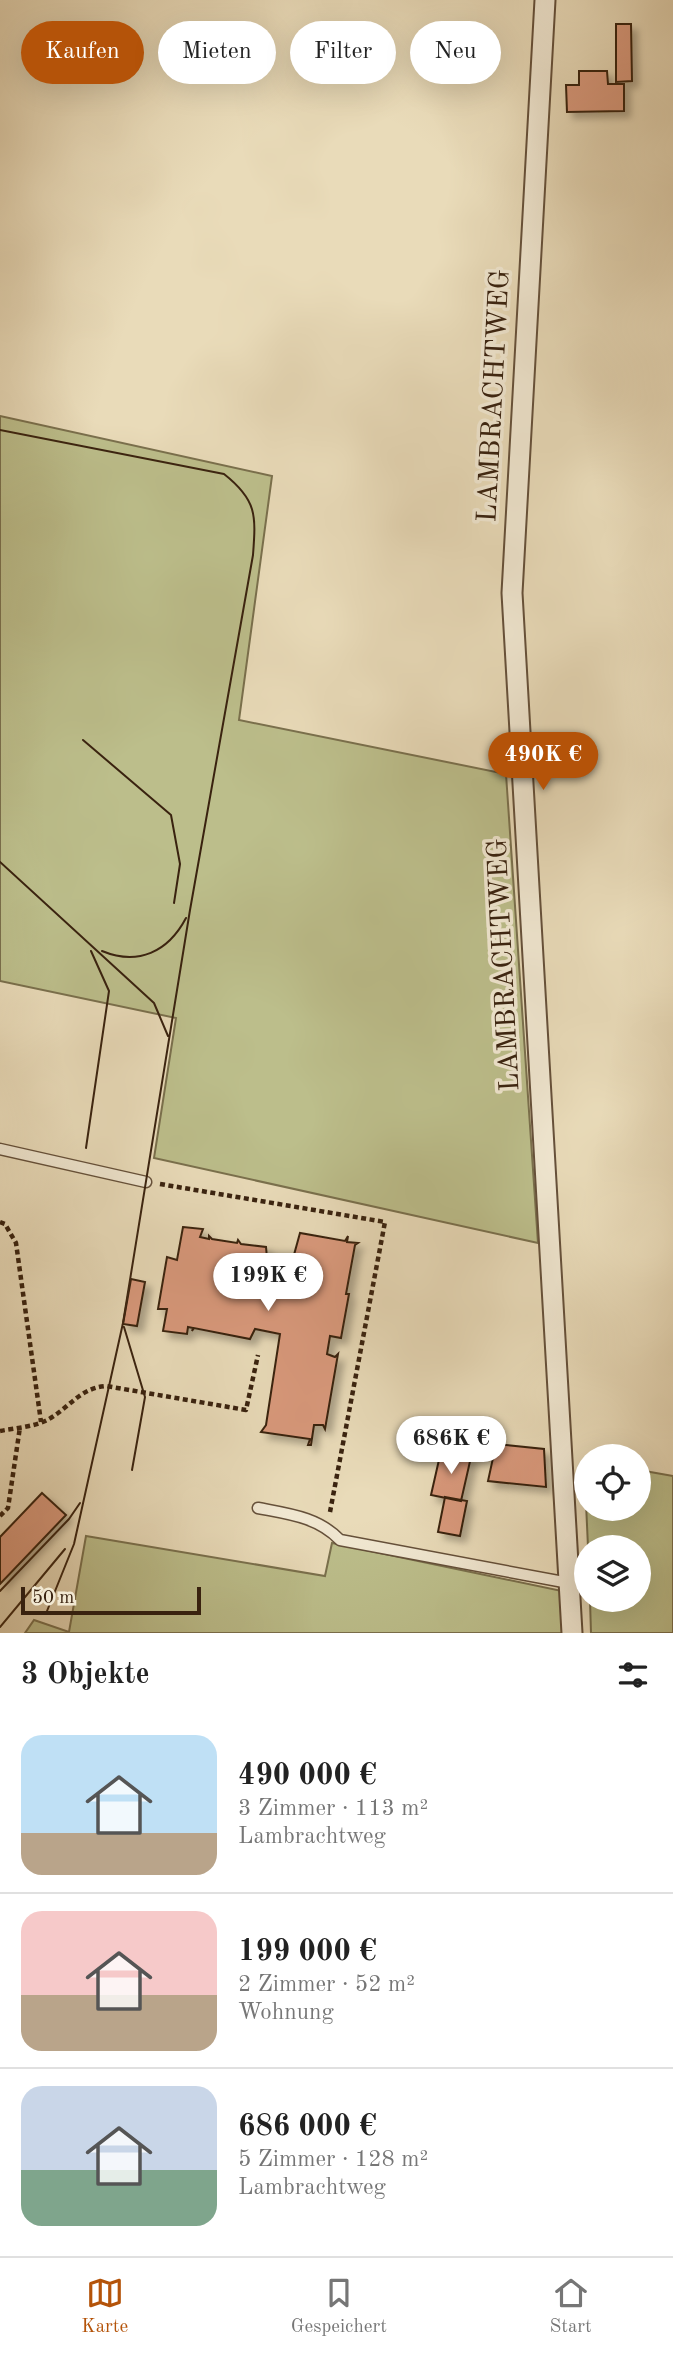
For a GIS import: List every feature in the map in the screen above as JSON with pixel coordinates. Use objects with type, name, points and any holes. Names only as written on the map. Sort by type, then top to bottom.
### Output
[{"type":"street","name":"LAMBRACHTWEG","points":[[545,0],[512,593],[572,1633]]},
{"type":"lane","points":[[0,1149],[146,1182]]},
{"type":"lane","points":[[258,1508],[308,1518],[327,1527],[340,1540],[569,1583]]},
{"type":"path","points":[[146,1182],[385,1222],[327,1527]]},
{"type":"path","points":[[0,1222],[5,1224],[16,1243],[40,1422]]},
{"type":"path","points":[[0,1431],[50,1418],[80,1394],[94,1387],[106,1386],[246,1410],[258,1354]]},
{"type":"path","points":[[0,1516],[8,1508],[20,1427]]},
{"type":"green space","points":[[0,416],[272,476],[239,720],[506,774],[538,1243],[154,1158],[176,1018],[0,981]]},
{"type":"green space","points":[[651,1472],[673,1476],[673,1633],[591,1633],[590,1612],[651,1612],[651,1535],[587,1535],[587,1521],[651,1521]]},
{"type":"green space","points":[[86,1536],[325,1576],[332,1543],[562,1591],[564,1633],[25,1633],[34,1620],[69,1632]]},
{"type":"building","points":[[616,24],[631,24],[632,81],[616,82]]},
{"type":"building","points":[[579,71],[607,71],[608,84],[624,84],[624,111],[567,112],[566,85],[579,85]]},
{"type":"building","points":[[183,1227],[203,1229],[200,1237],[209,1239],[209,1236],[212,1239],[237,1243],[238,1240],[241,1244],[266,1247],[267,1258],[292,1262],[300,1233],[345,1241],[348,1236],[347,1242],[358,1243],[355,1245],[346,1294],[349,1294],[341,1338],[330,1336],[327,1354],[335,1357],[338,1354],[325,1429],[323,1425],[314,1425],[311,1445],[308,1445],[310,1439],[261,1432],[266,1425],[280,1334],[255,1329],[250,1339],[194,1328],[192,1331],[193,1328],[188,1327],[187,1334],[163,1331],[167,1309],[158,1309],[167,1257],[177,1260]]},
{"type":"building","points":[[131,1279],[145,1282],[137,1326],[123,1324]]},
{"type":"building","points":[[496,1444],[544,1449],[546,1487],[488,1481]]},
{"type":"building","points":[[441,1451],[471,1457],[461,1501],[431,1495]]},
{"type":"building","points":[[42,1493],[66,1515],[0,1584],[0,1537]]},
{"type":"building","points":[[445,1497],[467,1501],[460,1536],[438,1532]]},
{"type":"tram line","points":[[0,430],[224,474],[243,492],[254,519],[253,555],[190,910],[123,1323],[74,1544],[47,1611]]},
{"type":"tram line","points":[[83,740],[171,815],[180,864],[174,903]]},
{"type":"tram line","points":[[0,862],[154,1003],[168,1036]]},
{"type":"tram line","points":[[102,951],[128,957],[151,953],[170,940],[186,918]]},
{"type":"tram line","points":[[86,1148],[109,991],[91,951]]},
{"type":"tram line","points":[[124,1327],[145,1397],[132,1470]]},
{"type":"tram line","points":[[0,1591],[69,1519],[80,1503]]},
{"type":"tram line","points":[[0,1627],[65,1549]]}]
